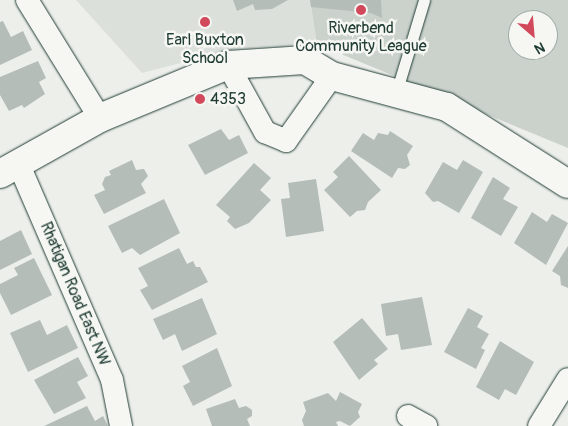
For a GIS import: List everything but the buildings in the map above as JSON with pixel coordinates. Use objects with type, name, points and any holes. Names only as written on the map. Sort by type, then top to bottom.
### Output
[{"type":"street","points":[[27,0],[100,118]]},
{"type":"street","name":"Rhatigan Road East NW","points":[[121,426],[112,380],[10,170],[100,118],[228,65],[304,60],[332,76],[447,107],[568,184]]},
{"type":"street","points":[[228,65],[264,132],[286,141],[332,76]]},
{"type":"street","points":[[539,426],[568,379]]},
{"type":"lane","points":[[396,93],[424,0]]},
{"type":"shaded area","name":"Earl Buxton School","points":[[76,0],[310,0],[317,44],[235,49],[142,73]]},
{"type":"shaded area","points":[[310,0],[568,0],[568,148],[317,44]]},
{"type":"place","name":"Riverbend Community League","points":[[361,10]]},
{"type":"place","name":"Earl Buxton School","points":[[205,22]]},
{"type":"place","name":"4353","points":[[200,99]]}]
